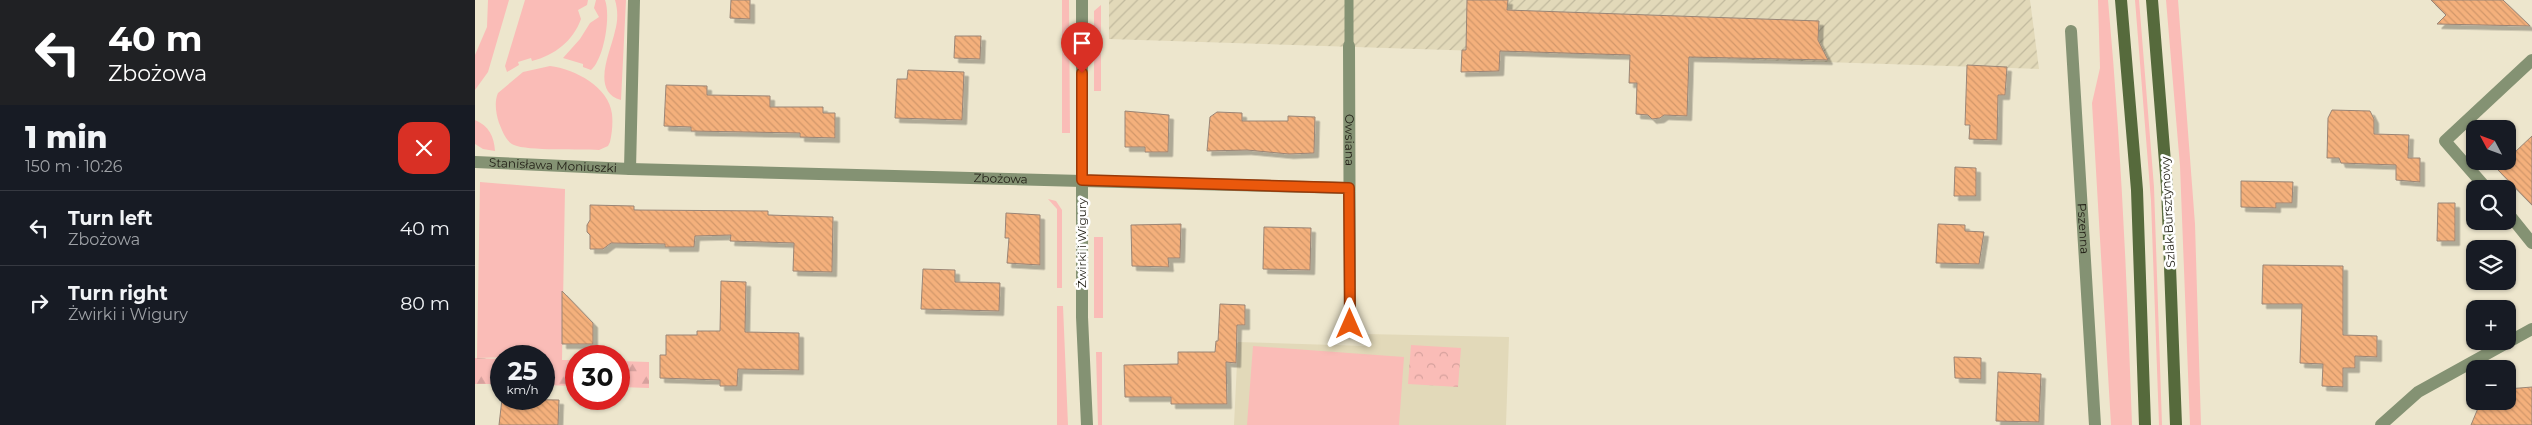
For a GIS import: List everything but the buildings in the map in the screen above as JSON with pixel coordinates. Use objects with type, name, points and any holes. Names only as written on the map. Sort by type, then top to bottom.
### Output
[{"type":"main road","points":[[2121,0],[2137,190],[2145,425]]},
{"type":"main road","name":"Szlak Bursztynowy","points":[[2152,0],[2167,187],[2176,425]]},
{"type":"street","name":"Stanisława Moniuszki","points":[[630,169],[634,0]]},
{"type":"street","name":"Żwirki i Wigury","points":[[1082,0],[1082,317],[1087,425]]},
{"type":"street","name":"Pszenna","points":[[2071,31],[2095,425]]},
{"type":"street","name":"Owsiana","points":[[1349,46],[1350,324]]},
{"type":"street","points":[[2479,180],[2445,141],[2532,60]]},
{"type":"street","name":"Stanisława Moniuszki","points":[[475,162],[652,170]]},
{"type":"street","name":"Zbożowa","points":[[652,170],[1349,188]]},
{"type":"street","points":[[2516,223],[2532,243]]},
{"type":"street","points":[[2381,425],[2395,410],[2418,392],[2532,329]]},
{"type":"lane","points":[[1349,0],[1349,46]]},
{"type":"shaded area","points":[[1109,0],[2030,0],[2039,69],[1109,39]]},
{"type":"shaded area","points":[[1365,334],[1509,337],[1506,425],[1234,425],[1238,342],[1365,346]]},
{"type":"green space","points":[[488,0],[509,0],[488,72],[475,90],[475,55],[487,27]]},
{"type":"green space","points":[[525,0],[588,0],[587,5],[578,10],[581,19],[578,27],[562,46],[548,55],[532,61],[531,58],[518,62],[519,65],[507,72],[505,66]]},
{"type":"green space","points":[[596,0],[605,0],[607,26],[600,57],[591,70],[583,67],[583,64],[563,58],[580,39],[590,23],[599,17],[594,8]]},
{"type":"green space","points":[[615,0],[626,0],[621,100],[612,95],[606,88],[604,79],[607,59],[617,23]]},
{"type":"green space","points":[[1062,0],[1069,0],[1070,133],[1062,133]]},
{"type":"green space","points":[[2098,0],[2108,0],[2113,53],[2123,212],[2132,425],[2111,425],[2092,103],[2100,68]]},
{"type":"green space","points":[[2135,0],[2139,0],[2154,187],[2162,425],[2159,425],[2151,201]]},
{"type":"green space","points":[[2166,0],[2178,0],[2195,224],[2201,425],[2190,425],[2180,166]]},
{"type":"green space","points":[[1101,5],[1101,91],[1094,91],[1094,11]]},
{"type":"green space","points":[[550,66],[580,75],[598,88],[605,96],[612,114],[611,135],[608,146],[599,150],[530,148],[514,145],[507,139],[501,129],[497,116],[496,104],[498,93],[523,72]]},
{"type":"green space","points":[[475,120],[484,125],[490,132],[495,151],[483,149],[475,144]]},
{"type":"green space","points":[[480,182],[565,189],[562,360],[555,360],[555,345],[490,345],[490,358],[477,358]]},
{"type":"green space","points":[[1048,199],[1056,201],[1062,210],[1062,288],[1057,288],[1057,209]]},
{"type":"green space","points":[[1094,237],[1103,237],[1103,318],[1094,318]]},
{"type":"green space","points":[[1057,306],[1063,306],[1068,425],[1057,425]]},
{"type":"green space","points":[[1411,345],[1461,348],[1458,387],[1408,384]]},
{"type":"green space","points":[[1253,346],[1404,357],[1399,425],[1247,425]]},
{"type":"green space","points":[[1096,352],[1102,352],[1102,425],[1098,425]]},
{"type":"green space","points":[[475,358],[490,359],[490,384],[475,384]]},
{"type":"green space","points":[[555,360],[565,360],[565,386],[555,385]]},
{"type":"green space","points":[[630,361],[649,362],[649,388],[630,387]]},
{"type":"route","points":[[1082,73],[1082,180],[1349,188],[1350,324]]}]
